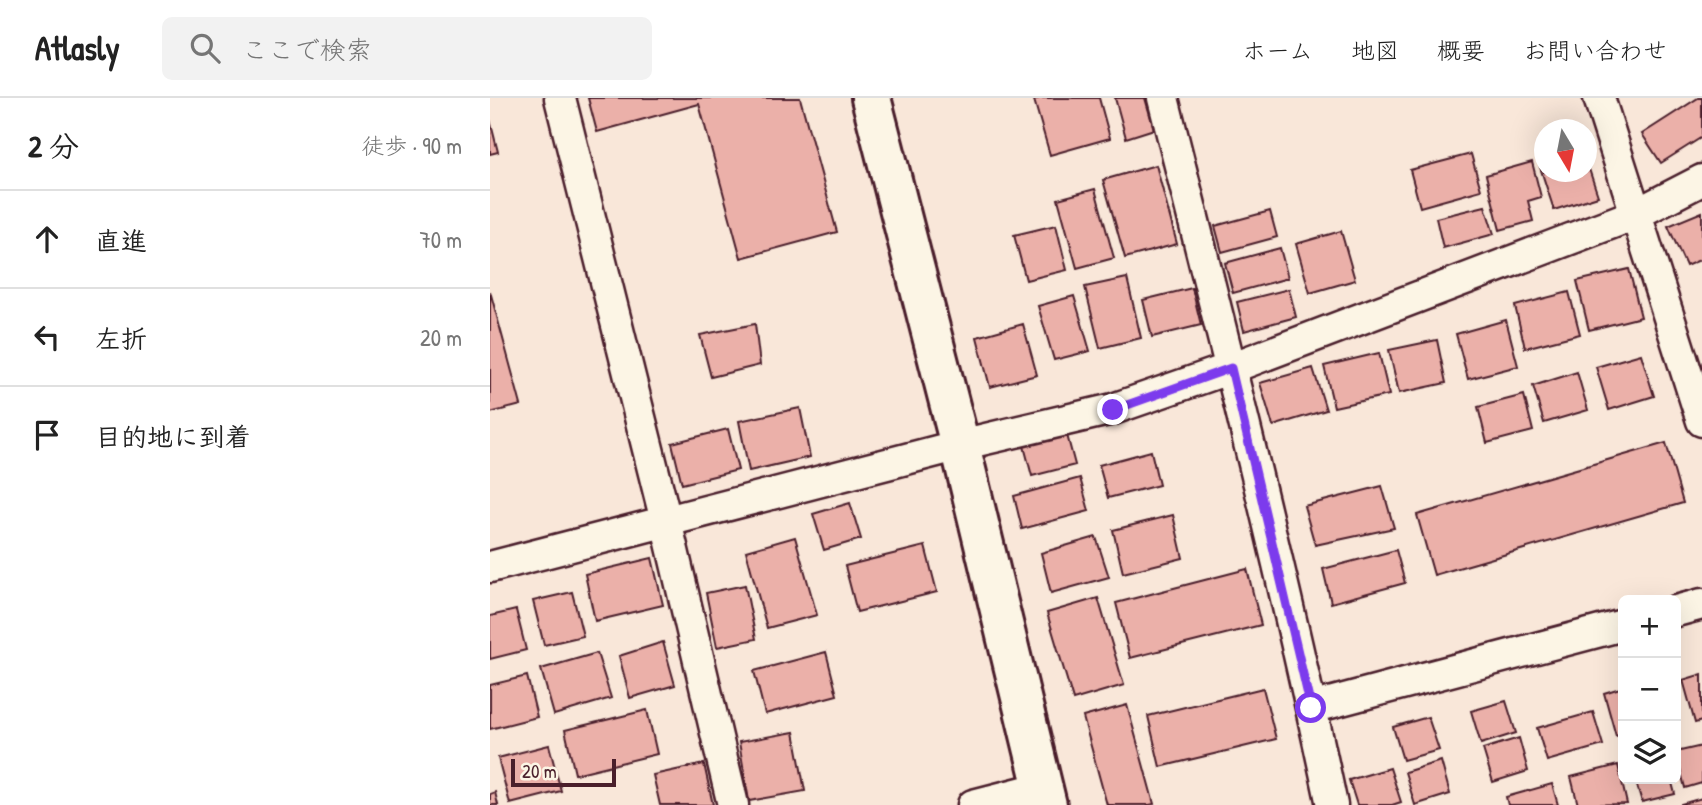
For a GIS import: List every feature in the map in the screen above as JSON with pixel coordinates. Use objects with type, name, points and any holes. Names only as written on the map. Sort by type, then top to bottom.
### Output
[{"type":"street","points":[[560,98],[666,521],[733,805]]},
{"type":"street","points":[[871,98],[960,445],[1045,796],[974,805]]},
{"type":"street","points":[[1163,98],[1231,368],[1332,805]]},
{"type":"street","points":[[1599,98],[1702,421]]},
{"type":"street","points":[[490,567],[960,445],[1113,410],[1636,214],[1702,180]]},
{"type":"street","points":[[1681,610],[1702,604]]},
{"type":"street","points":[[1311,708],[1618,626]]},
{"type":"building","points":[[588,98],[800,98],[837,232],[741,258],[699,104],[597,132]]},
{"type":"building","points":[[1099,98],[1110,138],[1050,155],[1034,100]]},
{"type":"building","points":[[1115,98],[1145,98],[1154,129],[1126,138]]},
{"type":"building","points":[[1702,98],[1702,137],[1661,163],[1642,134]]},
{"type":"building","points":[[490,120],[498,152],[490,154]]},
{"type":"building","points":[[1471,154],[1481,190],[1420,207],[1410,170]]},
{"type":"building","points":[[1532,162],[1534,182],[1537,182],[1541,197],[1528,201],[1533,221],[1500,230],[1486,175]]},
{"type":"building","points":[[1156,165],[1177,244],[1125,258],[1103,180]]},
{"type":"building","points":[[1545,182],[1593,182],[1598,196],[1554,210]]},
{"type":"building","points":[[1095,189],[1114,258],[1077,268],[1058,199]]},
{"type":"building","points":[[1485,206],[1494,234],[1443,248],[1436,218]]},
{"type":"building","points":[[1270,211],[1277,237],[1222,252],[1215,226]]},
{"type":"building","points":[[1702,212],[1702,259],[1686,266],[1668,226]]},
{"type":"building","points":[[1056,225],[1067,270],[1026,280],[1014,235]]},
{"type":"building","points":[[1341,231],[1355,280],[1310,293],[1296,244]]},
{"type":"building","points":[[1280,248],[1288,278],[1233,293],[1225,263]]},
{"type":"building","points":[[1629,269],[1641,317],[1589,330],[1577,281]]},
{"type":"building","points":[[1127,278],[1141,338],[1100,348],[1085,287]]},
{"type":"building","points":[[1192,288],[1201,325],[1152,337],[1143,300]]},
{"type":"building","points":[[1289,289],[1296,317],[1244,331],[1237,302]]},
{"type":"building","points":[[490,291],[521,405],[490,413]]},
{"type":"building","points":[[1569,292],[1580,334],[1525,348],[1515,306]]},
{"type":"building","points":[[1074,296],[1090,351],[1054,360],[1038,306]]},
{"type":"building","points":[[1506,320],[1518,366],[1468,379],[1456,334]]},
{"type":"building","points":[[755,324],[760,365],[711,377],[700,335]]},
{"type":"building","points":[[1023,324],[1037,375],[990,387],[977,337]]},
{"type":"building","points":[[1437,340],[1446,383],[1399,393],[1389,350]]},
{"type":"building","points":[[1379,353],[1389,395],[1334,407],[1324,366]]},
{"type":"building","points":[[1641,354],[1654,396],[1609,410],[1596,367]]},
{"type":"building","points":[[1313,368],[1326,410],[1273,426],[1260,383]]},
{"type":"building","points":[[1577,372],[1588,410],[1544,423],[1533,386]]},
{"type":"building","points":[[1524,395],[1533,431],[1487,443],[1478,407]]},
{"type":"building","points":[[800,408],[810,457],[749,471],[739,421]]},
{"type":"building","points":[[728,429],[738,470],[682,484],[672,443]]},
{"type":"building","points":[[1067,435],[1075,465],[1032,476],[1024,446]]},
{"type":"building","points":[[1666,443],[1683,503],[1434,575],[1417,515]]},
{"type":"building","points":[[1151,451],[1159,485],[1108,498],[1099,465]]},
{"type":"building","points":[[1080,478],[1089,511],[1022,529],[1014,496]]},
{"type":"building","points":[[1382,486],[1394,528],[1315,545],[1304,506]]},
{"type":"building","points":[[850,503],[861,539],[824,550],[813,514]]},
{"type":"building","points":[[1173,515],[1183,558],[1123,573],[1113,530]]},
{"type":"building","points":[[795,537],[817,615],[767,628],[746,551]]},
{"type":"building","points":[[1096,537],[1109,577],[1051,593],[1041,553]]},
{"type":"building","points":[[925,546],[937,592],[857,612],[845,566]]},
{"type":"building","points":[[1396,550],[1405,583],[1331,603],[1323,569]]},
{"type":"building","points":[[652,558],[663,605],[595,621],[585,574]]},
{"type":"building","points":[[1247,569],[1261,625],[1130,658],[1116,603]]},
{"type":"building","points":[[745,585],[756,639],[717,647],[706,593]]},
{"type":"building","points":[[572,592],[583,636],[544,645],[533,601]]},
{"type":"building","points":[[1098,598],[1124,685],[1073,700],[1047,613]]},
{"type":"building","points":[[516,610],[526,650],[490,659],[490,616]]},
{"type":"building","points":[[663,642],[675,685],[630,698],[619,656]]},
{"type":"building","points":[[826,652],[837,695],[765,714],[754,671]]},
{"type":"building","points":[[597,653],[611,698],[554,715],[541,669]]},
{"type":"building","points":[[1702,674],[1702,721],[1695,723],[1683,680]]},
{"type":"building","points":[[527,676],[537,717],[490,729],[490,685]]},
{"type":"building","points":[[1263,688],[1276,739],[1160,767],[1148,716]]},
{"type":"building","points":[[1618,689],[1618,735],[1616,736],[1604,693]]},
{"type":"building","points":[[1506,701],[1516,733],[1481,744],[1471,711]]},
{"type":"building","points":[[1127,705],[1154,804],[1107,805],[1083,717]]},
{"type":"building","points":[[647,710],[657,754],[575,774],[565,730]]},
{"type":"building","points":[[1593,712],[1603,745],[1547,761],[1537,728]]},
{"type":"building","points":[[1428,717],[1439,750],[1403,760],[1393,727]]},
{"type":"building","points":[[794,732],[805,791],[749,801],[739,742]]},
{"type":"building","points":[[1519,738],[1528,771],[1493,782],[1483,749]]},
{"type":"building","points":[[549,745],[561,791],[510,804],[498,758]]},
{"type":"building","points":[[1702,746],[1702,783],[1685,788],[1681,772],[1681,751]]},
{"type":"building","points":[[1441,761],[1450,794],[1415,805],[1405,772]]},
{"type":"building","points":[[704,764],[713,805],[660,805],[653,775]]},
{"type":"building","points":[[1618,765],[1618,784],[1622,784],[1627,804],[1578,805],[1571,777]]},
{"type":"building","points":[[1390,768],[1401,802],[1392,805],[1357,805],[1349,780]]},
{"type":"building","points":[[1552,784],[1558,805],[1508,805],[1506,797]]},
{"type":"building","points":[[1637,784],[1672,784],[1675,794],[1642,802]]},
{"type":"building","points":[[495,792],[498,805],[490,805],[490,794]]},
{"type":"building","points":[[1702,798],[1702,805],[1681,805],[1681,804]]},
{"type":"route","points":[[1113,410],[1231,368],[1311,708]]}]
